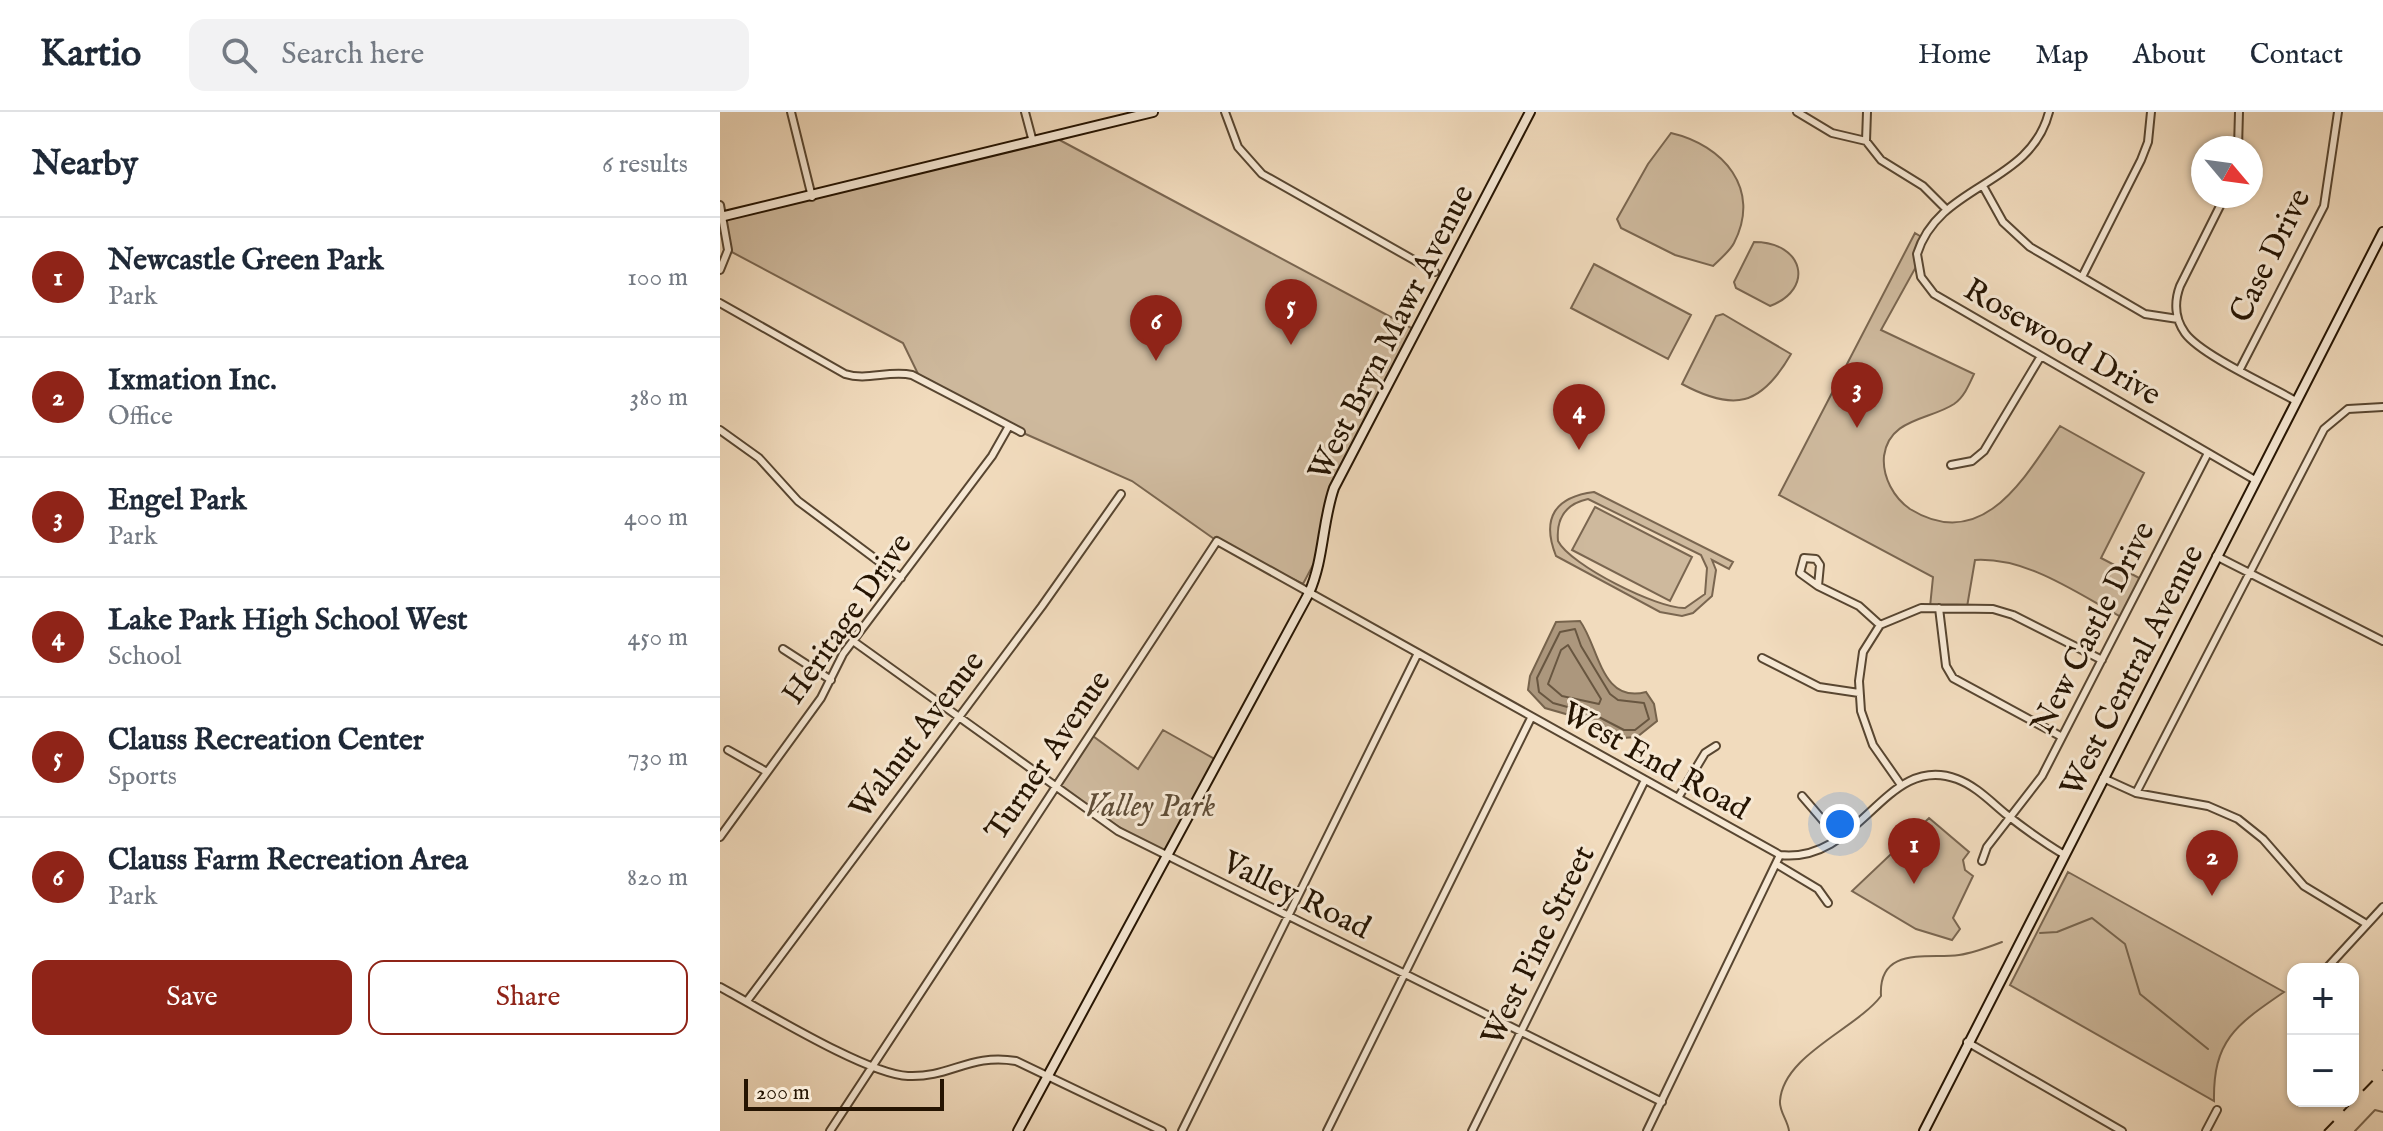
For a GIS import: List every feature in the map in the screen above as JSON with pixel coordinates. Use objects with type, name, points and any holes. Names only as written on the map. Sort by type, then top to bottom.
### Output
[{"type":"street","points":[[791,112],[812,197]]},
{"type":"street","points":[[1025,112],[1033,142]]},
{"type":"street","points":[[721,217],[1153,112]]},
{"type":"street","points":[[1225,112],[1238,147],[1262,174],[1435,272]]},
{"type":"street","name":"West Bryn Mawr Avenue","points":[[1018,1131],[1309,593],[1319,565],[1325,516],[1334,488],[1530,112]]},
{"type":"street","points":[[1797,112],[1832,133],[1866,141],[1881,160],[1923,186],[1945,208],[2024,159],[2042,133],[2049,112]]},
{"type":"street","points":[[1866,141],[1867,112]]},
{"type":"street","points":[[2082,277],[2141,160],[2148,142],[2151,112]]},
{"type":"street","points":[[2238,136],[2239,112]]},
{"type":"street","name":"Case Drive","points":[[2240,369],[2324,206],[2338,112]]},
{"type":"street","points":[[1983,186],[2003,222],[2016,236],[2145,314],[2178,319]]},
{"type":"street","points":[[720,205],[728,250],[720,270]]},
{"type":"street","name":"Rosewood Drive","points":[[1945,208],[1927,231],[1917,254],[1925,285],[1934,294],[2255,480]]},
{"type":"street","points":[[2219,208],[2178,293],[2178,319],[2194,342],[2296,401]]},
{"type":"street","name":"West Central Avenue","points":[[1924,1131],[2383,232]]},
{"type":"street","points":[[720,303],[845,374],[860,377],[912,375],[1021,432]]},
{"type":"street","points":[[1951,465],[1972,461],[1984,451],[2041,356]]},
{"type":"street","points":[[2136,793],[2324,429],[2348,409],[2383,407]]},
{"type":"street","name":"Heritage Drive","points":[[720,837],[831,680],[853,641],[992,456],[1009,426]]},
{"type":"street","points":[[720,430],[759,458],[798,501],[901,578]]},
{"type":"street","name":"New Castle Drive","points":[[1982,861],[1987,847],[2042,776],[2208,453]]},
{"type":"street","name":"Walnut Avenue","points":[[747,1001],[1121,494]]},
{"type":"street","name":"West End Road","points":[[1217,541],[1780,855]]},
{"type":"street","name":"Turner Avenue","points":[[830,1131],[1217,541]]},
{"type":"street","points":[[2216,556],[2383,641]]},
{"type":"street","points":[[1818,586],[1820,565],[1816,559],[1804,558],[1800,573],[1818,586],[1859,606],[1880,625]]},
{"type":"street","points":[[1901,785],[1864,726],[1859,693],[1863,652],[1880,625],[1921,608],[2001,611],[2102,660]]},
{"type":"street","points":[[1939,608],[1946,666],[1953,678],[2062,737]]},
{"type":"street","name":"Valley Road","points":[[853,641],[1118,831],[1662,1102]]},
{"type":"street","points":[[783,649],[831,680]]},
{"type":"street","points":[[1182,1131],[1418,653]]},
{"type":"street","points":[[1762,658],[1819,687],[1859,693]]},
{"type":"street","points":[[1327,1131],[1531,718]]},
{"type":"street","points":[[1678,798],[1705,753],[1716,746]]},
{"type":"street","points":[[728,750],[767,772]]},
{"type":"street","points":[[1647,1131],[1778,865],[1780,855],[1817,853],[1839,839],[1901,785],[1926,775],[1950,776],[1972,786],[2010,818],[2063,854]]},
{"type":"street","points":[[2102,778],[2136,793],[2208,806],[2238,819],[2263,839],[2304,886],[2365,923]]},
{"type":"street","name":"West Pine Street","points":[[1472,1131],[1645,780]]},
{"type":"street","points":[[1802,796],[1839,839]]},
{"type":"street","points":[[1778,865],[1818,889],[1828,903]]},
{"type":"street","points":[[2331,963],[2383,907]]},
{"type":"street","points":[[720,987],[891,1074],[918,1077],[939,1074],[970,1060],[998,1058],[1016,1061],[1162,1131]]},
{"type":"street","points":[[1967,1042],[2122,1131]]},
{"type":"street","points":[[861,1082],[862,1061]]},
{"type":"street","points":[[2206,1131],[2217,1110]]},
{"type":"green space","points":[[1671,133],[1690,139],[1721,159],[1740,188],[1743,205],[1741,223],[1732,246],[1713,266],[1675,255],[1621,228],[1617,219],[1648,164]]},
{"type":"green space","points":[[1054,137],[1417,331],[1334,488],[1322,548],[1303,584],[1217,541],[1132,481],[1021,432],[920,378],[903,343],[728,250],[723,217]]},
{"type":"green space","points":[[1915,233],[1923,238],[1917,265],[1881,330],[1974,374],[1954,404],[1902,427],[1894,434],[1884,456],[1890,486],[1910,509],[1936,520],[1959,522],[1980,516],[1999,504],[2016,487],[2060,426],[2144,473],[2101,558],[2143,580],[2123,618],[2052,579],[2014,564],[1995,561],[1975,560],[1967,607],[1930,607],[1933,577],[1779,495]]},
{"type":"green space","points":[[1754,242],[1771,244],[1784,250],[1798,268],[1794,289],[1770,306],[1736,288],[1734,282]]},
{"type":"green space","points":[[1594,264],[1691,315],[1668,359],[1571,308]]},
{"type":"green space","points":[[1723,314],[1791,354],[1769,385],[1745,399],[1731,401],[1717,398],[1682,384],[1716,316]]},
{"type":"green space","points":[[1594,492],[1733,562],[1729,569],[1712,560],[1716,570],[1712,596],[1693,613],[1682,616],[1660,612],[1556,556],[1550,531],[1551,520],[1561,504]],"holes":[[[1588,499],[1701,555],[1707,568],[1705,594],[1685,608],[1672,606],[1636,594],[1579,562],[1558,541],[1559,525],[1568,508]]]},
{"type":"green space","points":[[1595,507],[1692,557],[1670,601],[1572,550]]},
{"type":"green space","name":"Valley Park","points":[[1163,730],[1218,761],[1166,857],[1055,786],[1090,734],[1138,769]]},
{"type":"green space","points":[[1929,818],[1969,852],[1963,860],[1965,870],[1973,876],[1953,918],[1960,929],[1952,940],[1916,929],[1852,891]]},
{"type":"green space","points":[[2068,872],[2284,992],[2240,1025],[2223,1048],[2215,1080],[2214,1101],[2010,985]]},
{"type":"water","points":[[1580,621],[1610,682],[1619,690],[1646,692],[1654,704],[1657,721],[1637,737],[1622,738],[1590,721],[1545,708],[1528,690],[1530,676],[1556,622]]},
{"type":"waterway","points":[[2040,933],[2057,932],[2092,918],[2125,944],[2140,994],[2208,1049]]},
{"type":"waterway","points":[[1789,1131],[1780,1105],[1784,1085],[1807,1056],[1881,996],[1882,980],[1887,969],[1907,958],[1959,955],[2002,942]]},
{"type":"waterway","points":[[2355,1131],[2375,1110],[2383,1112]]},
{"type":"railway","points":[[2324,1131],[2383,1070]]},
{"type":"place","name":"Clauss Recreation Center","points":[[1291,345]]},
{"type":"place","name":"Clauss Farm Recreation Area","points":[[1156,361]]},
{"type":"place","name":"Engel Park","points":[[1857,428]]},
{"type":"place","name":"Lake Park High School West","points":[[1579,450]]},
{"type":"place","name":"Newcastle Green Park","points":[[1914,884]]},
{"type":"place","name":"Ixmation Inc.","points":[[2212,896]]}]
